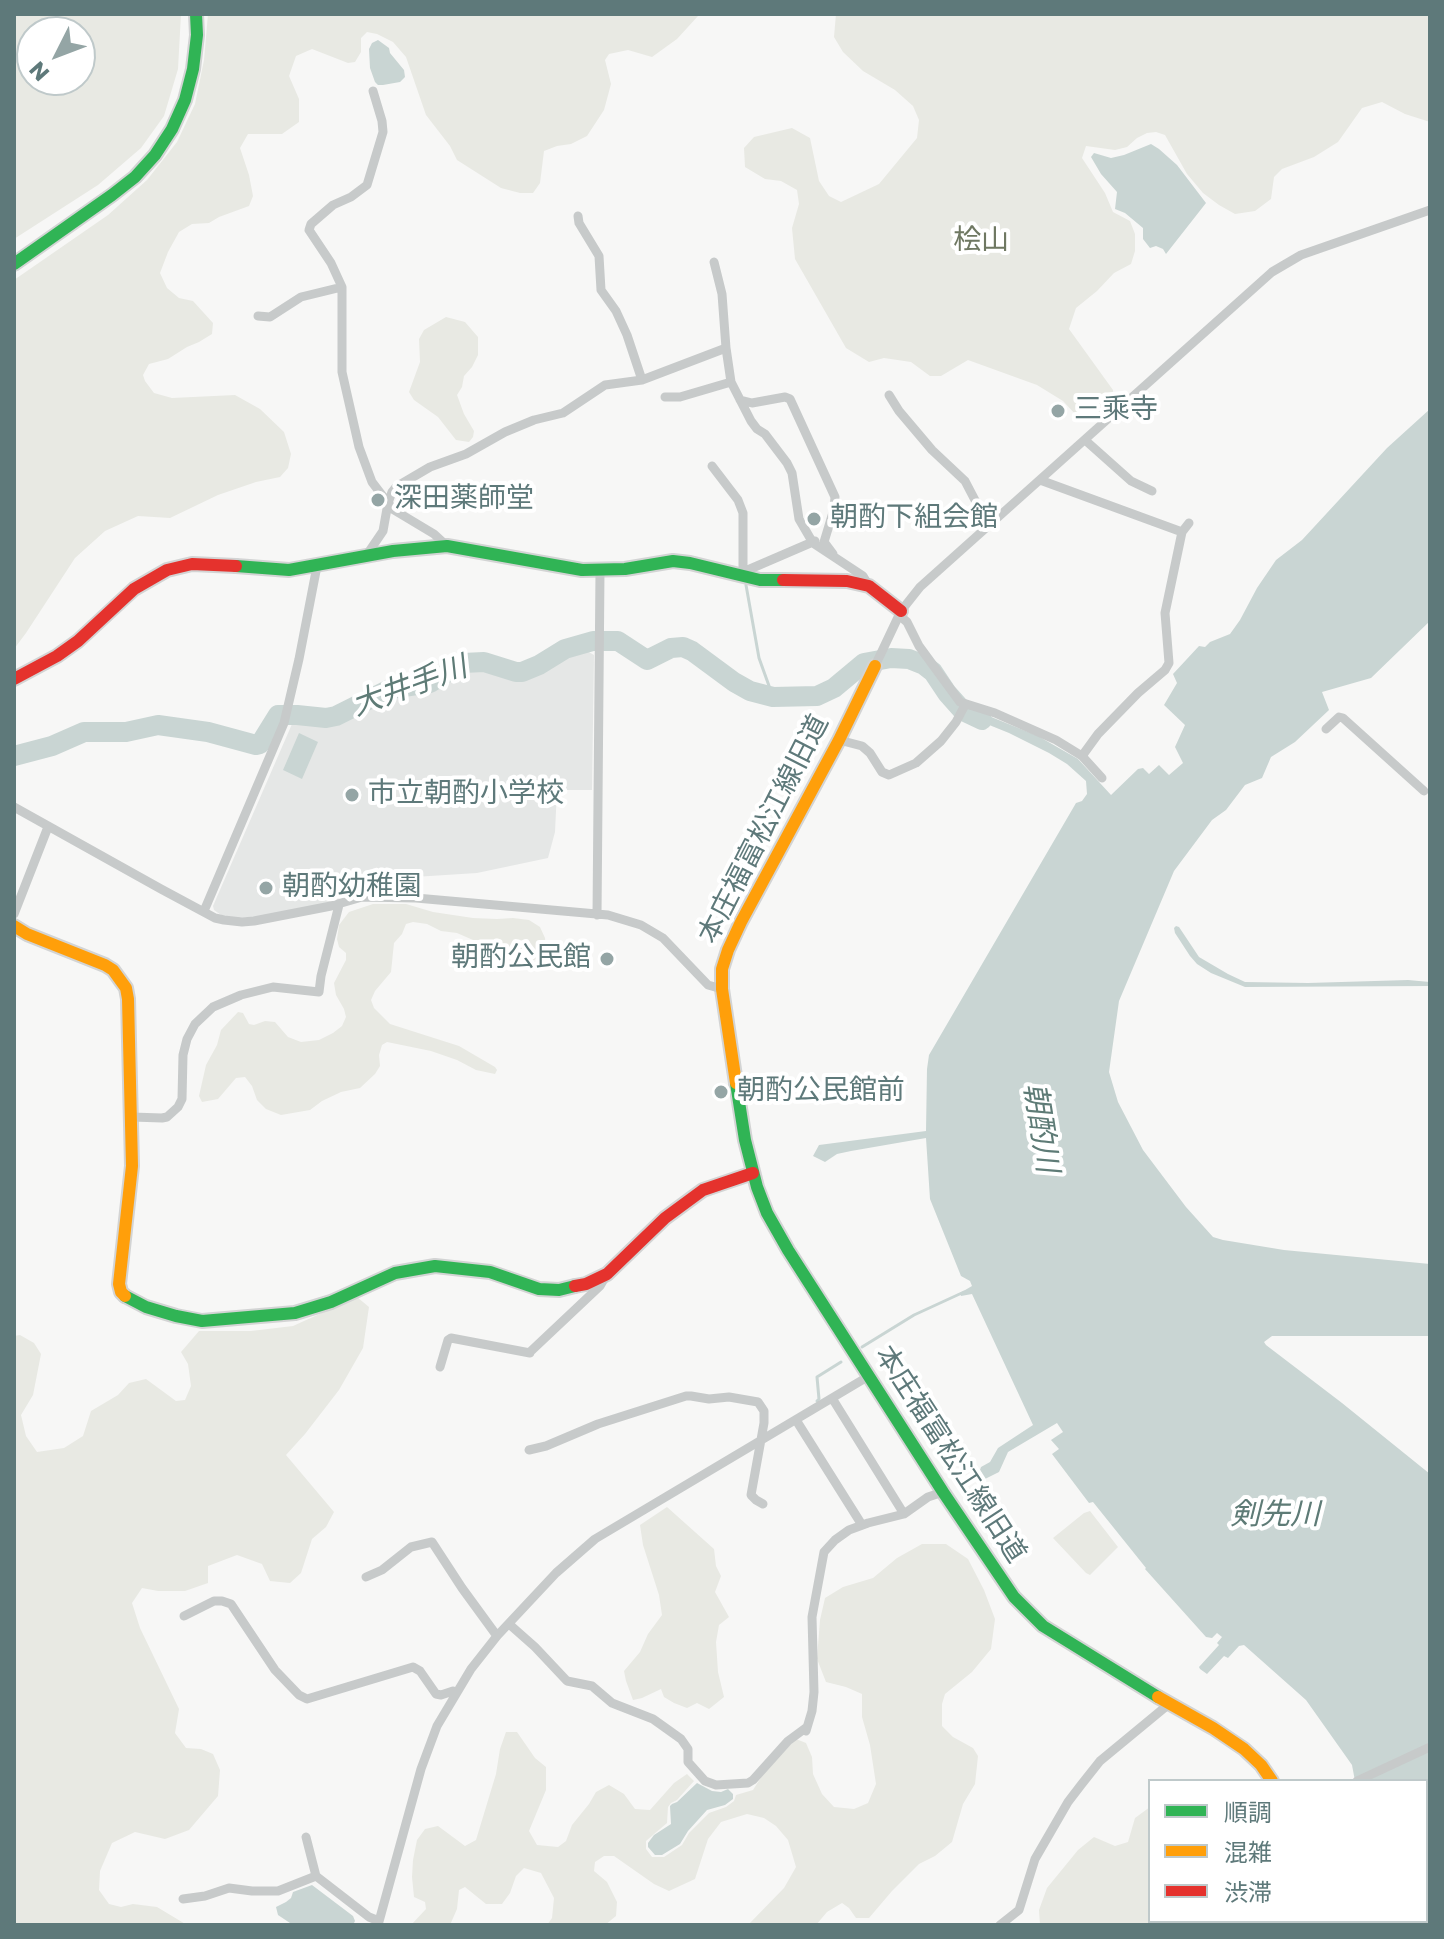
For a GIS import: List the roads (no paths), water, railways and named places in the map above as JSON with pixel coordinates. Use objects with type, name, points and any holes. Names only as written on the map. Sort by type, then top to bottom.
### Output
[{"type":"street","points":[[14,264],[112,195],[135,177],[155,155],[172,129],[185,100],[193,69],[196,14]]},
{"type":"street","points":[[373,91],[383,132],[367,185],[333,205],[311,224],[309,230],[331,263],[342,287],[342,372],[359,447],[372,482],[394,510],[434,534],[447,546]]},
{"type":"street","name":"本庄福富松江線旧道","points":[[1271,1779],[1244,1749],[1213,1728],[1043,1626],[996,1573],[767,1213],[745,1140],[722,989],[722,969],[733,937],[839,740],[900,613],[920,587],[1283,264],[1430,210]]},
{"type":"street","points":[[578,216],[599,256],[601,290],[616,311],[627,335],[642,380]]},
{"type":"street","points":[[714,262],[722,294],[731,382],[757,429],[765,434],[792,473],[799,519],[813,543],[863,576],[869,586],[900,613],[963,709]]},
{"type":"street","points":[[258,316],[270,317],[301,297],[342,287]]},
{"type":"street","points":[[366,556],[383,531],[392,492],[430,467],[466,454],[534,420],[563,413],[605,385],[642,380],[726,348]]},
{"type":"street","points":[[665,397],[680,397],[731,382]]},
{"type":"street","points":[[889,395],[932,450],[965,481],[988,525]]},
{"type":"street","points":[[740,400],[752,403],[785,397],[790,399],[835,497],[824,542],[834,557]]},
{"type":"street","points":[[1085,440],[1131,481],[1152,491]]},
{"type":"street","points":[[712,466],[738,500],[743,513],[743,577]]},
{"type":"street","points":[[1040,480],[1182,532]]},
{"type":"street","points":[[1082,756],[1098,734],[1169,663],[1165,613],[1182,532],[1189,523]]},
{"type":"street","points":[[743,577],[750,569],[813,543],[826,531]]},
{"type":"street","points":[[14,679],[67,648],[134,589],[167,570],[183,565],[202,563],[275,570],[317,566],[415,548],[447,546],[582,570],[600,571],[673,561],[760,580],[847,581],[869,586]]},
{"type":"street","points":[[204,911],[284,723],[317,566]]},
{"type":"street","points":[[597,915],[600,571]]},
{"type":"street","points":[[839,740],[862,746],[882,772],[889,775],[916,763],[941,741],[963,709],[978,707],[1056,740],[1082,756],[1102,778]]},
{"type":"street","points":[[1326,729],[1339,717],[1343,718],[1424,791]]},
{"type":"street","points":[[14,807],[224,920],[242,922],[289,916],[362,897],[416,898],[608,915],[641,925],[663,938],[708,985],[722,989]]},
{"type":"street","points":[[14,914],[48,827]]},
{"type":"street","points":[[132,1117],[162,1118],[178,1107],[182,1099],[183,1055],[187,1039],[195,1024],[213,1007],[241,995],[273,987],[319,992],[339,905]]},
{"type":"street","points":[[14,926],[105,965],[113,970],[126,988],[132,1166],[119,1284],[127,1298],[146,1307],[202,1321],[295,1313],[331,1302],[395,1273],[435,1266],[490,1272],[551,1291],[586,1284],[607,1274]]},
{"type":"street","points":[[440,1367],[451,1338],[530,1352],[600,1286],[607,1274],[665,1218],[703,1190],[753,1173]]},
{"type":"street","points":[[306,1837],[316,1876],[379,1923],[421,1769],[437,1726],[471,1669],[497,1636],[556,1573],[595,1539],[869,1376]]},
{"type":"street","points":[[529,1450],[598,1424],[691,1396],[758,1402],[764,1411],[751,1495],[763,1504]]},
{"type":"street","points":[[832,1398],[904,1514]]},
{"type":"street","points":[[796,1420],[862,1525]]},
{"type":"street","points":[[509,1624],[567,1681],[592,1686],[612,1703],[653,1719],[681,1739],[688,1749],[688,1762],[705,1781],[716,1785],[748,1783],[788,1741],[807,1729],[814,1692],[812,1617],[824,1552],[849,1530],[904,1514],[928,1497],[943,1492]]},
{"type":"street","points":[[366,1577],[382,1570],[411,1547],[432,1542],[497,1636]]},
{"type":"street","points":[[184,1616],[214,1601],[231,1604],[275,1670],[299,1695],[307,1699],[413,1667],[420,1671],[436,1694],[456,1692]]},
{"type":"street","points":[[1000,1925],[1019,1910],[1035,1859],[1081,1785],[1100,1761],[1169,1704]]},
{"type":"street","points":[[1361,1779],[1430,1747]]},
{"type":"street","points":[[183,1899],[229,1888],[278,1891],[316,1876]]},
{"type":"water","points":[[378,40],[389,48],[404,70],[405,77],[400,82],[378,85],[375,82],[370,68],[369,49]]},
{"type":"water","points":[[1151,144],[1177,165],[1206,203],[1166,254],[1156,246],[1150,248],[1143,239],[1143,228],[1115,209],[1117,192],[1091,157],[1094,153],[1111,158]]},
{"type":"water","name":"剣先川","points":[[1430,409],[1430,621],[1371,678],[1322,692],[1329,710],[1295,742],[1271,757],[1262,778],[1245,785],[1226,810],[1212,820],[1174,871],[1119,1001],[1109,1072],[1118,1102],[1143,1150],[1213,1237],[1284,1250],[1430,1264],[1430,1336],[1272,1336],[1264,1342],[1430,1474],[1430,1925],[1386,1923],[1428,1923],[1428,1779],[1355,1779],[1352,1765],[1306,1700],[1244,1645],[1228,1658],[1224,1656],[1207,1674],[1200,1669],[1222,1637],[1217,1633],[1212,1638],[1206,1637],[1145,1569],[1093,1502],[1089,1503],[1052,1454],[1059,1449],[1051,1440],[1063,1432],[1057,1423],[1008,1452],[999,1472],[985,1479],[981,1467],[990,1462],[998,1448],[1033,1425],[972,1294],[961,1296],[960,1293],[972,1286],[961,1276],[930,1199],[926,1138],[837,1154],[825,1162],[813,1156],[819,1145],[926,1131],[929,1055],[1076,803],[1087,794],[1086,781],[1067,764],[1009,733],[962,714],[965,709],[1038,736],[1078,759],[1111,795],[1138,769],[1143,768],[1149,774],[1159,765],[1169,775],[1183,763],[1175,747],[1185,725],[1164,705],[1177,683],[1173,674],[1199,646],[1205,647],[1230,634],[1276,560],[1302,540],[1387,448]]},
{"type":"water","points":[[299,733],[318,742],[302,779],[283,770]]},
{"type":"water","points":[[1176,926],[1199,957],[1245,982],[1408,980],[1430,982],[1430,986],[1245,987],[1197,964],[1175,933]]},
{"type":"water","points":[[697,1783],[712,1791],[728,1789],[733,1799],[725,1805],[707,1810],[680,1844],[662,1855],[655,1855],[648,1843],[671,1824],[670,1806]]},
{"type":"water","points":[[312,1885],[353,1916],[353,1925],[293,1925],[278,1915],[276,1907],[291,1898],[293,1892]]},
{"type":"waterway","points":[[746,585],[759,658],[773,697]]},
{"type":"waterway","name":"大井手川","points":[[14,756],[52,746],[84,732],[126,732],[158,725],[208,732],[256,745],[260,744],[278,715],[336,716],[390,689],[430,683],[463,663],[484,662],[522,672],[565,649],[593,641],[618,641],[647,660],[671,648],[683,647],[750,691],[773,697],[817,696],[834,688],[864,663],[891,658],[909,659],[933,672],[963,711],[982,720]]},
{"type":"waterway","points":[[862,1347],[914,1315],[964,1292]]},
{"type":"waterway","points":[[817,1401],[817,1377],[841,1362]]},
{"type":"place","name":"三乘寺","points":[[1058,411]]},
{"type":"place","name":"深田薬師堂","points":[[378,500]]},
{"type":"place","name":"朝酌下組会館","points":[[814,519]]},
{"type":"place","name":"市立朝酌小学校","points":[[352,795]]},
{"type":"place","name":"朝酌幼稚園","points":[[266,888]]},
{"type":"place","name":"朝酌公民館","points":[[607,959]]},
{"type":"place","name":"朝酌公民館前","points":[[721,1092]]},
{"type":"park label","name":"桧山","points":[[981,242]]},
{"type":"water label","name":"朝酌川","points":[[1039,1128]]}]
